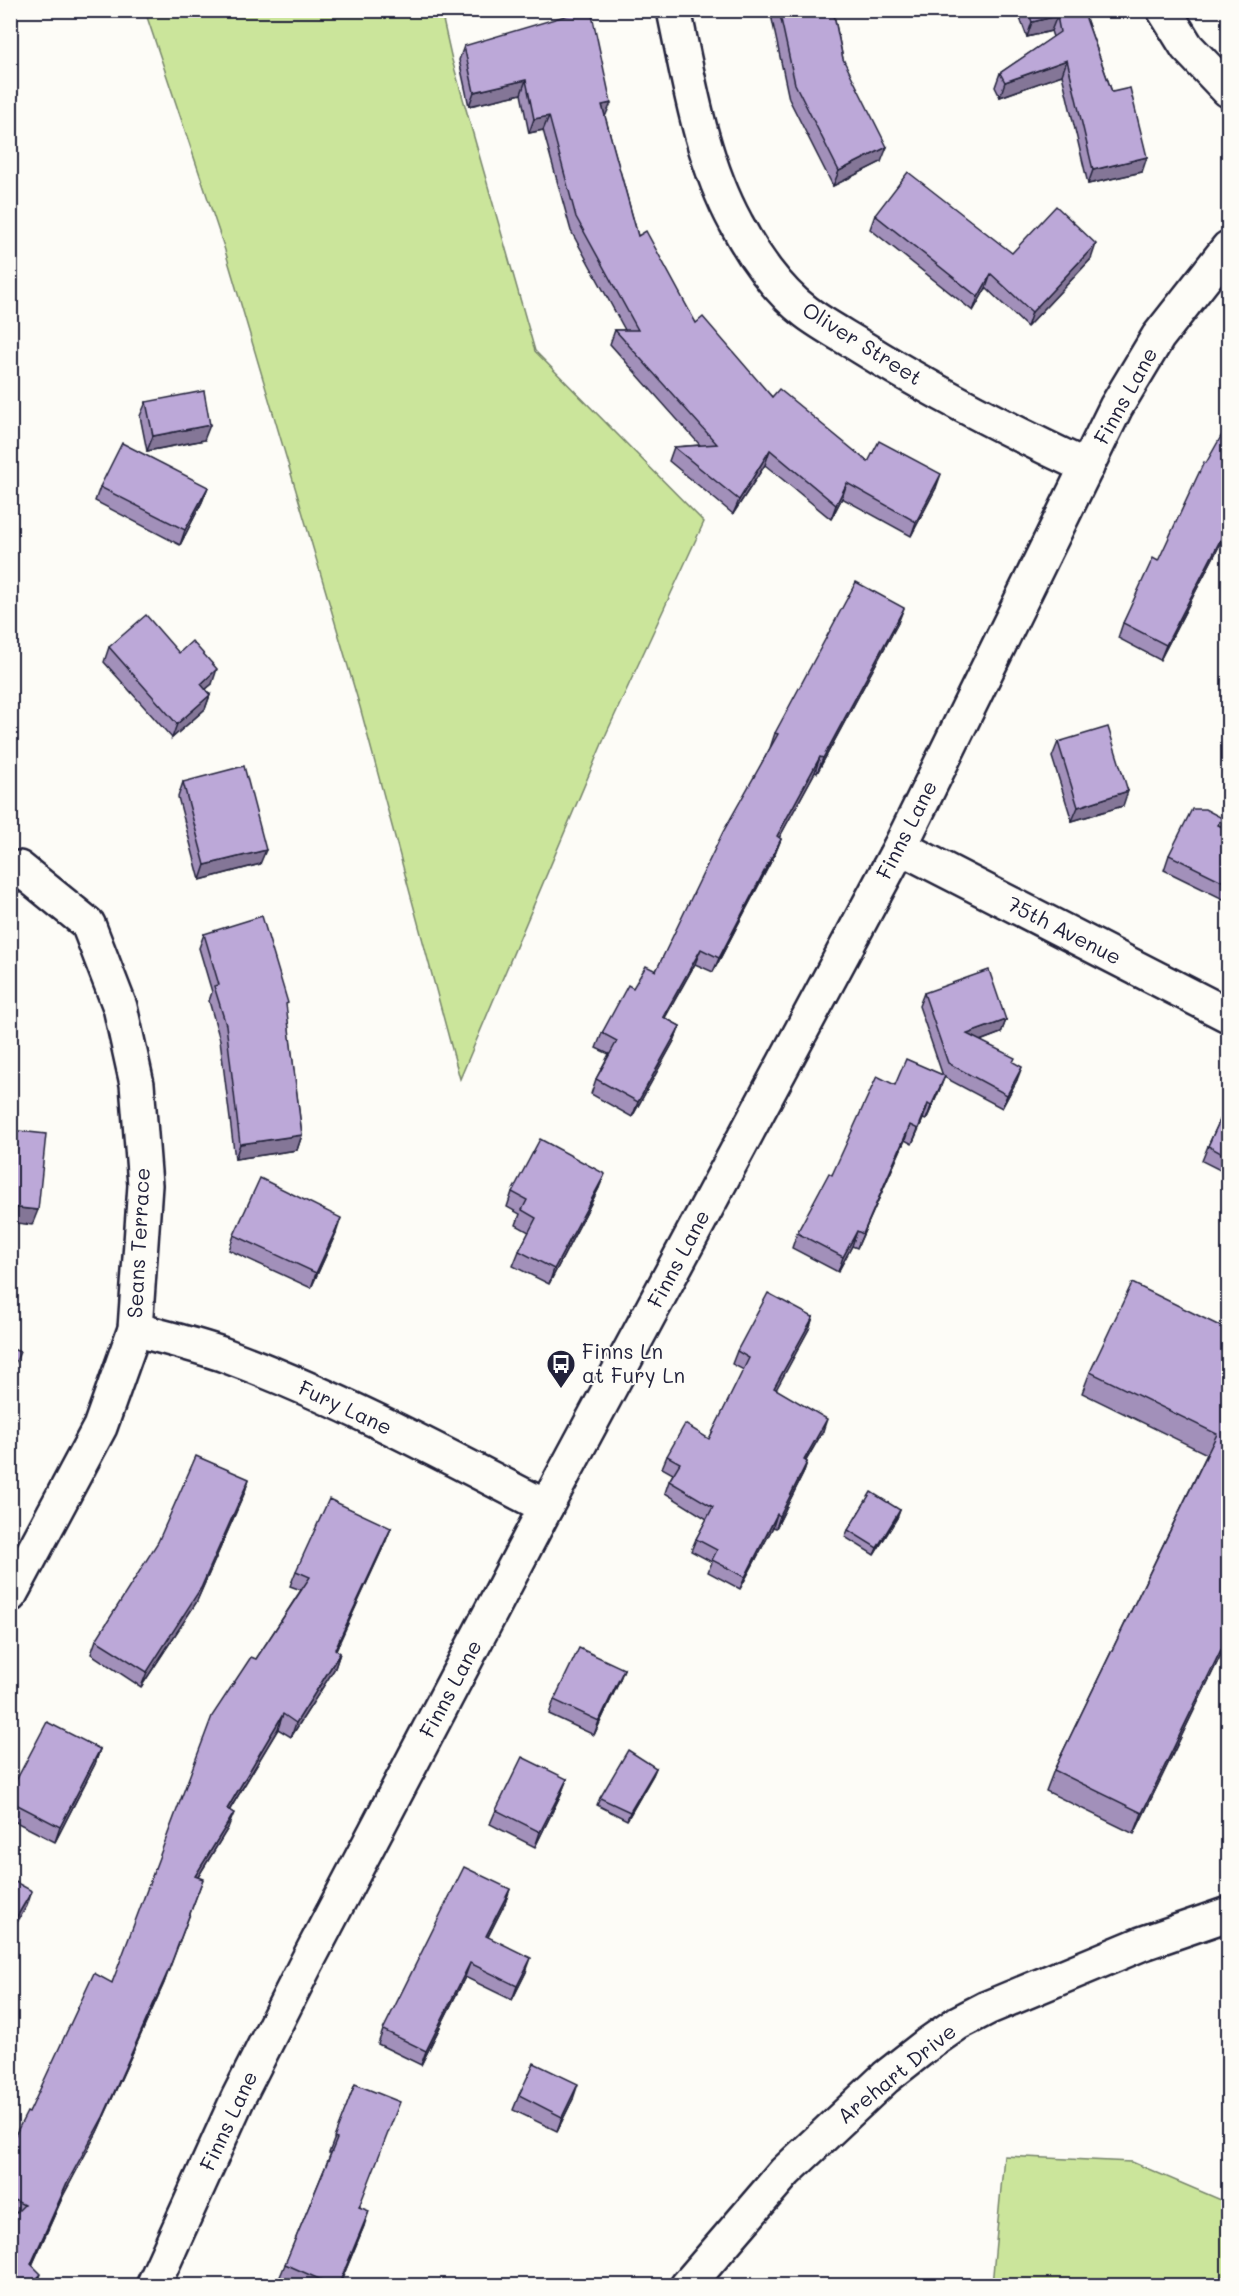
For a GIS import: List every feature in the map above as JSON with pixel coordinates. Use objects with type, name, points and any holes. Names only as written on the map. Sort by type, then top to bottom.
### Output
[{"type":"street","name":"Oliver Street","points":[[674,10],[699,121],[718,186],[736,224],[768,273],[804,311],[885,361],[1000,427],[1087,468]]},
{"type":"street","points":[[1164,10],[1187,46],[1228,90]]},
{"type":"street","name":"Finns Lane","points":[[153,2286],[238,2098],[291,1994],[546,1507],[900,846],[1116,407],[1158,337],[1228,248]]},
{"type":"street","name":"75th Avenue","points":[[900,846],[1228,1015]]},
{"type":"street","name":"Seans Terrace","points":[[10,1595],[99,1427],[135,1329],[145,1185],[137,1084],[120,1007],[88,924],[19,868]]},
{"type":"street","name":"Fury Lane","points":[[135,1329],[227,1356],[288,1382],[428,1446],[546,1507]]},
{"type":"street","name":"Arehart Drive","points":[[687,2286],[785,2172],[886,2077],[958,2023],[987,2008],[1141,1944],[1228,1914]]},
{"type":"green space","points":[[145,11],[441,11],[452,60],[535,351],[704,522],[607,732],[460,1079],[360,707],[224,247]]},
{"type":"green space","points":[[1004,2156],[1132,2162],[1228,2203],[1228,2285],[992,2285]]},
{"type":"building","points":[[591,10],[611,103],[602,105],[638,236],[646,231],[696,323],[703,317],[772,397],[779,389],[868,462],[879,441],[941,474],[916,522],[847,483],[836,505],[770,450],[739,500],[674,447],[717,444],[615,330],[638,330],[576,217],[549,116],[534,119],[526,80],[474,92],[464,46]]},
{"type":"building","points":[[779,10],[833,10],[843,59],[887,147],[839,171],[795,84]]},
{"type":"building","points":[[1028,10],[1083,10],[1112,92],[1130,88],[1147,157],[1093,170],[1067,60],[1005,82],[1000,73],[1060,32],[1057,16],[1032,22]]},
{"type":"building","points":[[908,172],[1012,253],[1056,206],[1096,244],[1032,312],[991,274],[978,297],[875,215]]},
{"type":"building","points":[[204,391],[210,425],[153,436],[146,402]]},
{"type":"building","points":[[1228,424],[1228,525],[1166,645],[1123,623],[1153,558],[1158,561],[1204,462],[1206,463]]},
{"type":"building","points":[[122,443],[208,487],[185,530],[100,487]]},
{"type":"building","points":[[856,582],[904,608],[823,758],[820,757],[777,836],[781,839],[719,958],[701,949],[663,1017],[680,1026],[638,1102],[596,1079],[617,1041],[602,1033],[628,985],[633,988],[646,966],[656,971],[723,832],[778,734],[775,733]]},
{"type":"building","points":[[146,615],[179,653],[192,641],[217,669],[201,684],[210,695],[177,724],[109,647]]},
{"type":"building","points":[[1108,727],[1128,791],[1078,807],[1058,742]]},
{"type":"building","points":[[244,766],[266,850],[205,865],[183,782]]},
{"type":"building","points":[[1192,809],[1205,809],[1222,818],[1218,825],[1228,830],[1228,884],[1169,855]]},
{"type":"building","points":[[262,916],[288,1003],[286,1004],[302,1135],[240,1144],[226,1025],[214,986],[219,985],[204,934]]},
{"type":"building","points":[[989,970],[1006,1020],[967,1034],[1015,1058],[1013,1062],[1022,1067],[1007,1095],[948,1063],[924,993]]},
{"type":"building","points":[[10,1024],[14,1024],[14,1069],[10,1069]]},
{"type":"building","points":[[906,1059],[945,1076],[931,1106],[928,1104],[918,1129],[910,1125],[863,1234],[857,1231],[843,1257],[797,1233],[829,1173],[832,1175],[877,1076],[895,1085]]},
{"type":"building","points":[[1228,1103],[1228,1157],[1208,1146]]},
{"type":"building","points":[[10,1130],[46,1134],[38,1210],[10,1207]]},
{"type":"building","points":[[540,1139],[605,1174],[554,1269],[519,1251],[536,1218],[522,1210],[527,1200],[512,1192]]},
{"type":"building","points":[[260,1178],[341,1218],[316,1273],[234,1235]]},
{"type":"building","points":[[1132,1283],[1228,1330],[1228,1635],[1142,1813],[1054,1770],[1217,1434],[1090,1372]]},
{"type":"building","points":[[768,1293],[813,1317],[774,1388],[827,1419],[804,1460],[807,1462],[780,1516],[777,1514],[745,1577],[712,1560],[717,1550],[696,1539],[713,1507],[669,1481],[680,1463],[667,1456],[685,1424],[709,1439],[749,1358],[737,1351]]},
{"type":"building","points":[[10,1348],[20,1352],[10,1375]]},
{"type":"building","points":[[196,1456],[249,1479],[201,1588],[147,1672],[96,1640],[158,1542]]},
{"type":"building","points":[[871,1492],[900,1510],[877,1548],[848,1530]]},
{"type":"building","points":[[329,1499],[391,1528],[335,1649],[340,1653],[296,1723],[283,1714],[227,1809],[234,1813],[195,1876],[203,1879],[169,1969],[103,2117],[68,2181],[31,2264],[41,2274],[30,2286],[10,2286],[10,2219],[24,2205],[10,2198],[10,2145],[27,2112],[29,2113],[94,1973],[112,1983],[212,1716],[251,1657],[256,1659],[310,1577],[296,1571]]},
{"type":"building","points":[[579,1648],[624,1669],[599,1721],[554,1700]]},
{"type":"building","points":[[47,1722],[100,1749],[60,1827],[10,1801],[10,1792]]},
{"type":"building","points":[[628,1750],[656,1768],[630,1812],[600,1798]]},
{"type":"building","points":[[522,1757],[567,1779],[540,1832],[496,1810]]},
{"type":"building","points":[[464,1867],[510,1889],[486,1936],[531,1958],[517,1986],[470,1963],[426,2051],[383,2030]]},
{"type":"building","points":[[10,1879],[32,1891],[10,1928]]},
{"type":"building","points":[[10,2063],[15,2066],[10,2073]]},
{"type":"building","points":[[534,2063],[578,2084],[562,2117],[519,2095]]},
{"type":"building","points":[[355,2084],[400,2102],[359,2207],[369,2211],[338,2286],[335,2286],[285,2264],[337,2139],[334,2138]]},
{"type":"place","name":"Finns Ln at Fury Ln","points":[[561,1390]]}]
